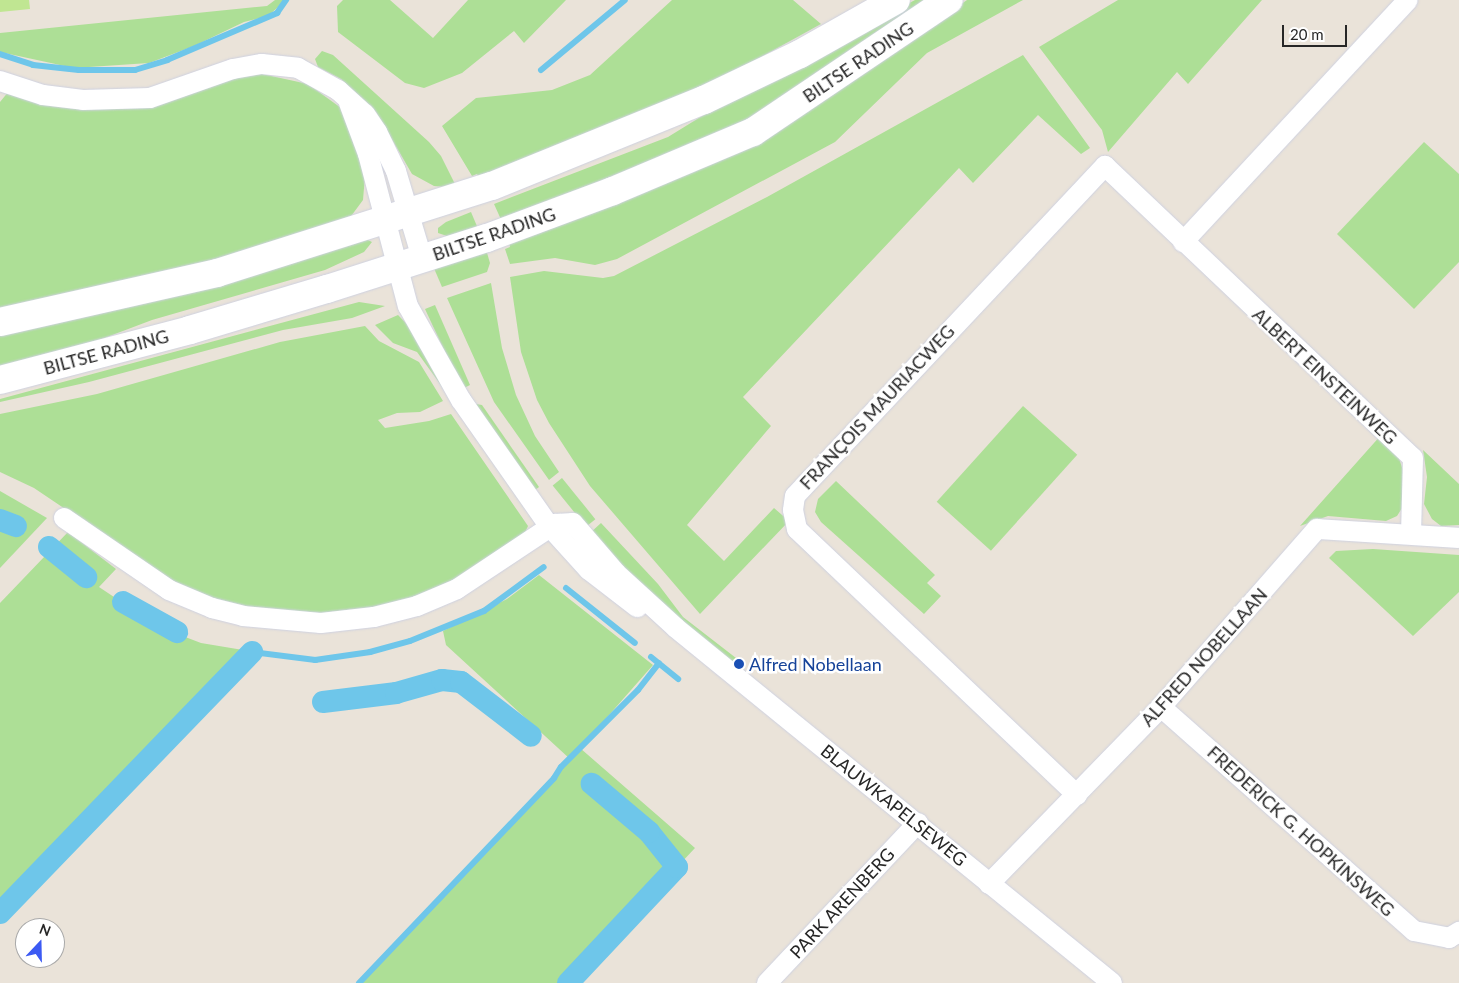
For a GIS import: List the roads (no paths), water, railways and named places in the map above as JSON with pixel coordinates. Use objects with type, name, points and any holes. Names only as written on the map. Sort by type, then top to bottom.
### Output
[{"type":"main road","name":"BILTSE RADING","points":[[0,322],[217,273],[398,216],[531,171],[704,100],[800,54],[896,0]]},
{"type":"main road","name":"BILTSE RADING","points":[[0,380],[190,330],[487,238],[613,191],[753,132],[949,0]]},
{"type":"street","points":[[1183,242],[1408,0]]},
{"type":"street","points":[[0,81],[43,95],[82,100],[150,98],[233,69],[262,64],[298,68],[321,78],[349,103],[365,114],[377,132],[396,171],[398,216],[396,266],[408,306],[461,400],[544,531],[457,589],[417,606],[374,617],[321,623],[243,616],[212,608],[169,590],[64,518]]},
{"type":"street","name":"ALBERT EINSTEINWEG","points":[[1105,166],[1413,458],[1411,534]]},
{"type":"street","name":"FRANÇOIS MAURIACWEG","points":[[1077,795],[797,530],[793,510],[795,496],[1105,166]]},
{"type":"street","points":[[398,216],[422,258]]},
{"type":"street","name":"BLAUWKAPELSEWEG","points":[[544,531],[561,522],[573,523],[616,573],[676,628],[918,823],[1112,983]]},
{"type":"street","name":"ALFRED NOBELLAAN","points":[[990,884],[1161,706],[1317,529],[1459,538]]},
{"type":"street","name":"FREDERICK G. HOPKINSWEG","points":[[1161,706],[1414,931],[1454,935]]},
{"type":"street","name":"PARK ARENBERG","points":[[767,983],[918,823]]},
{"type":"waterway","points":[[0,54],[33,65],[79,70],[135,70],[167,60],[277,13],[286,0]]},
{"type":"waterway","points":[[541,70],[625,0]]},
{"type":"waterway","points":[[0,520],[16,526]]},
{"type":"waterway","points":[[49,547],[86,577]]},
{"type":"waterway","points":[[252,652],[315,660],[370,652],[410,641],[484,611],[544,567]]},
{"type":"waterway","points":[[566,588],[635,643]]},
{"type":"waterway","points":[[123,602],[177,632]]},
{"type":"waterway","points":[[0,913],[252,652]]},
{"type":"waterway","points":[[651,657],[678,679]]},
{"type":"waterway","points":[[359,983],[554,778],[561,767],[638,690],[659,663]]},
{"type":"waterway","points":[[323,702],[396,693],[442,680],[461,682],[531,736]]},
{"type":"waterway","points":[[568,983],[677,867],[649,832],[592,784]]},
{"type":"place","name":"Alfred Nobellaan","points":[[739,664]]}]
